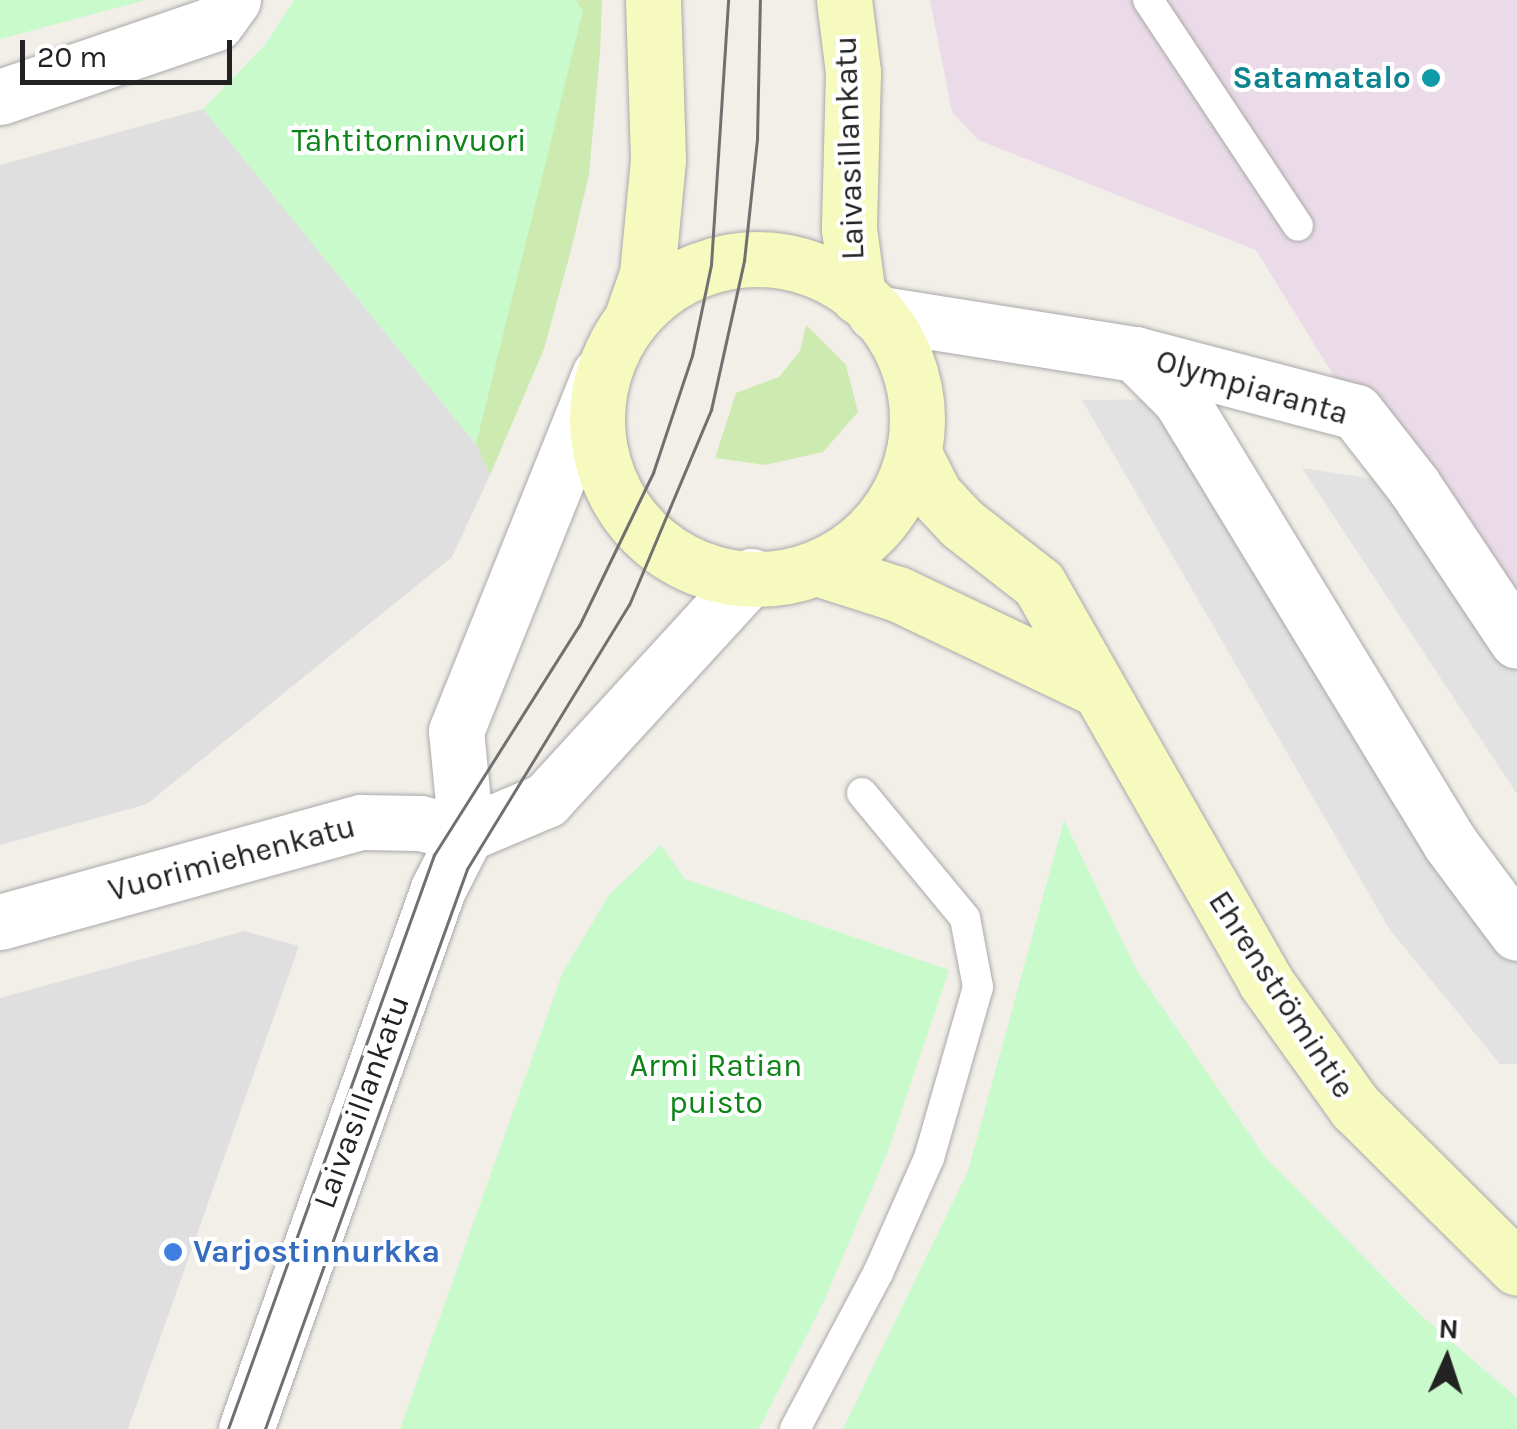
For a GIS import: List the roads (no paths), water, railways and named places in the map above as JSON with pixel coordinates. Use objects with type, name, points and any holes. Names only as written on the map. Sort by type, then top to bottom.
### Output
[{"type":"main road","name":"Laivasillankatu","points":[[654,0],[658,159],[647,274],[632,317],[600,375],[604,466],[632,522],[682,559],[750,576],[820,570],[872,534],[905,485],[914,454],[915,395],[908,365],[866,304],[849,229],[853,72],[844,0]]},
{"type":"main road","name":"Laivasillankatu","points":[[632,317],[680,278],[744,261],[808,269],[866,304]]},
{"type":"main road","name":"Ehrenströmintie","points":[[914,454],[935,494],[961,523],[1039,584],[1092,686],[1265,982],[1344,1092],[1517,1268]]},
{"type":"main road","points":[[820,570],[898,594],[1092,686]]},
{"type":"street","points":[[0,97],[216,23],[233,0]]},
{"type":"street","name":"Olympiaranta","points":[[866,304],[1135,354],[1356,412],[1414,485],[1517,642]]},
{"type":"street","points":[[1135,354],[1180,399],[1450,842],[1517,933]]},
{"type":"street","name":"Laivasillankatu","points":[[246,1429],[438,889],[466,834],[456,731],[600,375]]},
{"type":"street","points":[[466,834],[546,800],[750,576]]},
{"type":"street","name":"Vuorimiehenkatu","points":[[0,922],[361,822],[420,823],[466,834]]},
{"type":"lane","points":[[1148,0],[1298,226]]},
{"type":"lane","points":[[795,1429],[878,1272],[929,1158],[978,986],[965,918],[862,793]]},
{"type":"tram line","points":[[228,1429],[434,855],[579,626],[653,473],[692,356],[711,265],[728,0]]},
{"type":"tram line","points":[[265,1429],[467,869],[629,605],[711,410],[744,261],[757,139],[760,0]]},
{"type":"place","name":"Satamatalo","points":[[1431,78]]},
{"type":"place","name":"Varjostinnurkka","points":[[173,1252]]},
{"type":"park label","name":"Tähtitorninvuori","points":[[409,141]]},
{"type":"park label","name":"Armi Ratian puisto","points":[[716,1086]]}]
